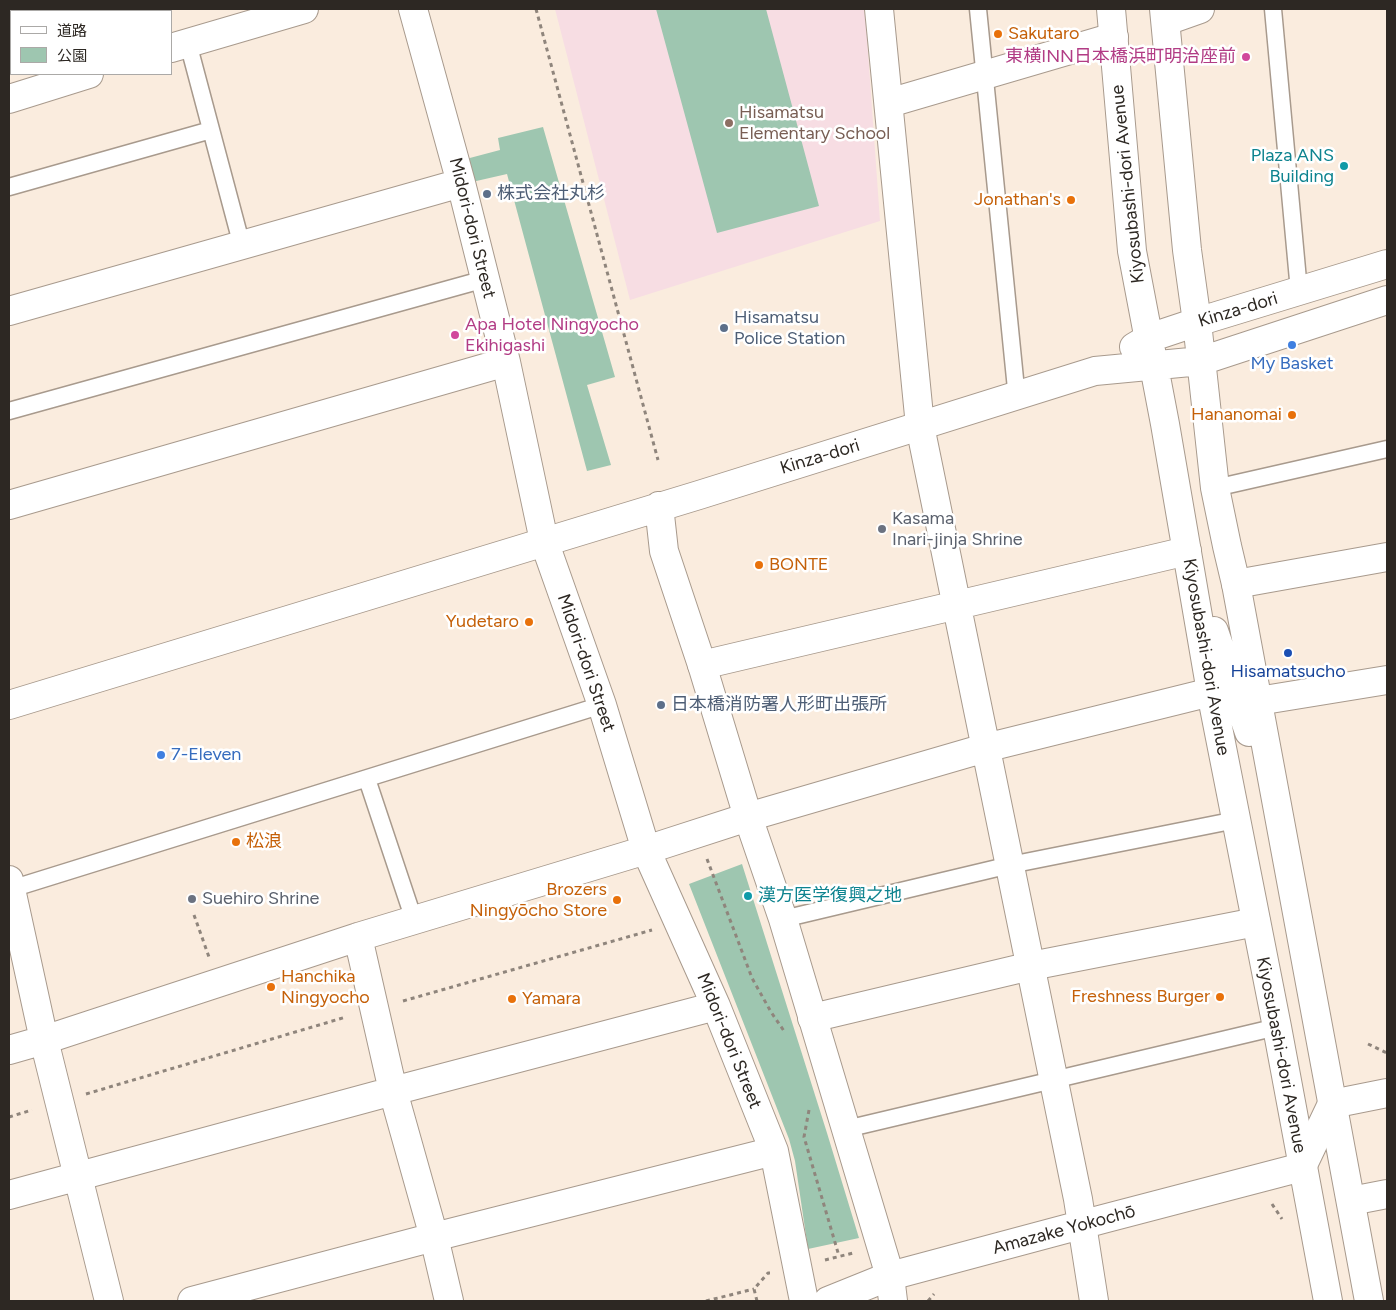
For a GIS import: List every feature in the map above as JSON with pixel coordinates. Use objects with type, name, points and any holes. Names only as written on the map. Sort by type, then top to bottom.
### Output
[{"type":"street","points":[[180,45],[304,9]]},
{"type":"street","name":"Midori-dori Street","points":[[413,9],[506,362],[544,541],[602,705],[646,850],[716,1006],[774,1151],[804,1301]]},
{"type":"street","points":[[879,9],[920,426],[1083,1224],[1094,1301]]},
{"type":"street","name":"Kiyosubashi-dori Avenue","points":[[1111,9],[1132,251],[1187,551],[1221,685],[1236,820],[1328,1301]]},
{"type":"street","points":[[1200,9],[1165,15],[1187,250],[1197,322],[1215,488],[1236,584],[1351,1201],[1354,1229],[1369,1301]]},
{"type":"street","points":[[888,103],[1114,37]]},
{"type":"street","points":[[9,99],[85,75]]},
{"type":"street","points":[[9,311],[460,183]]},
{"type":"street","name":"Kinza-dori","points":[[9,705],[1017,397],[1095,371],[1149,338],[1387,264]]},
{"type":"street","name":"Kinza-dori","points":[[1095,371],[1201,361],[1387,300]]},
{"type":"street","points":[[9,505],[506,362]]},
{"type":"street","points":[[659,506],[664,551],[702,665],[748,817],[783,920],[881,1245],[892,1289]]},
{"type":"street","name":"Kiyosubashi-dori Avenue","points":[[1227,546],[1221,685],[1278,813]]},
{"type":"street","points":[[702,665],[1187,551]]},
{"type":"street","points":[[1236,584],[1387,557]]},
{"type":"street","points":[[1258,701],[1387,680]]},
{"type":"street","points":[[9,1050],[358,937],[646,850],[748,817],[985,748],[1221,685]]},
{"type":"street","points":[[10,885],[44,1040],[109,1301]]},
{"type":"street","points":[[812,1018],[1030,966],[1256,922]]},
{"type":"street","points":[[358,937],[392,1091],[434,1237],[449,1301]]},
{"type":"street","points":[[9,1195],[392,1091],[716,1006]]},
{"type":"street","points":[[1332,1104],[1387,1093]]},
{"type":"street","points":[[1302,1167],[1332,1104]]},
{"type":"street","points":[[192,1301],[434,1237],[774,1151]]},
{"type":"street","name":"Amazake Yokochō","points":[[828,1301],[892,1289],[1083,1224],[1302,1167]]},
{"type":"street","points":[[1351,1201],[1387,1194]]},
{"type":"street","points":[[1352,1301],[1354,1229]]},
{"type":"street","points":[[1315,1234],[1344,1301]]},
{"type":"lane","points":[[978,9],[1017,397]]},
{"type":"lane","points":[[1273,9],[1299,291]]},
{"type":"lane","points":[[180,45],[211,130],[242,246]]},
{"type":"lane","points":[[9,188],[211,130]]},
{"type":"lane","points":[[9,411],[485,279]]},
{"type":"lane","points":[[1215,488],[1387,449]]},
{"type":"lane","points":[[10,885],[602,705]]},
{"type":"lane","points":[[367,778],[414,920]]},
{"type":"lane","points":[[783,920],[1010,865],[1236,820]]},
{"type":"lane","points":[[846,1129],[1276,1027]]},
{"type":"path","points":[[536,9],[658,460]]},
{"type":"path","points":[[707,859],[752,978],[771,1012],[785,1032]]},
{"type":"path","points":[[194,915],[217,984]]},
{"type":"path","points":[[9,1117],[374,1009],[678,922]]},
{"type":"path","points":[[1368,1044],[1387,1054]]},
{"type":"path","points":[[810,1107],[804,1137],[839,1256]]},
{"type":"path","points":[[706,1301],[754,1289],[768,1273],[881,1245]]},
{"type":"path","points":[[754,1289],[756,1301]]},
{"type":"shaded area","name":"Hisamatsu Elementary School","points":[[555,9],[864,9],[880,221],[630,300]]},
{"type":"green space","points":[[656,9],[766,9],[819,206],[717,233]]},
{"type":"green space","points":[[543,127],[615,377],[587,385],[611,465],[587,471],[507,174],[472,182],[466,159],[500,150],[498,138]]},
{"type":"green space","points":[[742,864],[859,1238],[808,1249],[795,1161],[789,1139],[689,884]]},
{"type":"place","name":"Sakutaro","points":[[998,34]]},
{"type":"place","name":"東横INN日本橋浜町明治座前","points":[[1246,57]]},
{"type":"place","name":"Hisamatsu Elementary School","points":[[729,123]]},
{"type":"place","name":"Plaza ANS Building","points":[[1344,166]]},
{"type":"place","name":"株式会社丸杉","points":[[487,194]]},
{"type":"place","name":"Jonathan's","points":[[1071,200]]},
{"type":"place","name":"Hisamatsu Police Station","points":[[724,328]]},
{"type":"place","name":"Apa Hotel Ningyocho Ekihigashi","points":[[455,335]]},
{"type":"place","name":"My Basket","points":[[1292,345]]},
{"type":"place","name":"Hananomai","points":[[1292,415]]},
{"type":"place","name":"Kasama Inari-jinja Shrine","points":[[882,529]]},
{"type":"place","name":"BONTE","points":[[759,565]]},
{"type":"place","name":"Yudetaro","points":[[529,622]]},
{"type":"place","name":"Hisamatsucho","points":[[1288,653]]},
{"type":"place","name":"日本橋消防署人形町出張所","points":[[661,705]]},
{"type":"place","name":"7-Eleven","points":[[161,755]]},
{"type":"place","name":"松浪","points":[[236,842]]},
{"type":"place","name":"漢方医学復興之地","points":[[748,896]]},
{"type":"place","name":"Suehiro Shrine","points":[[192,899]]},
{"type":"place","name":"Brozers Ningyōcho Store","points":[[617,900]]},
{"type":"place","name":"Hanchika Ningyocho","points":[[271,987]]},
{"type":"place","name":"Freshness Burger","points":[[1220,997]]},
{"type":"place","name":"Yamara","points":[[512,999]]}]
